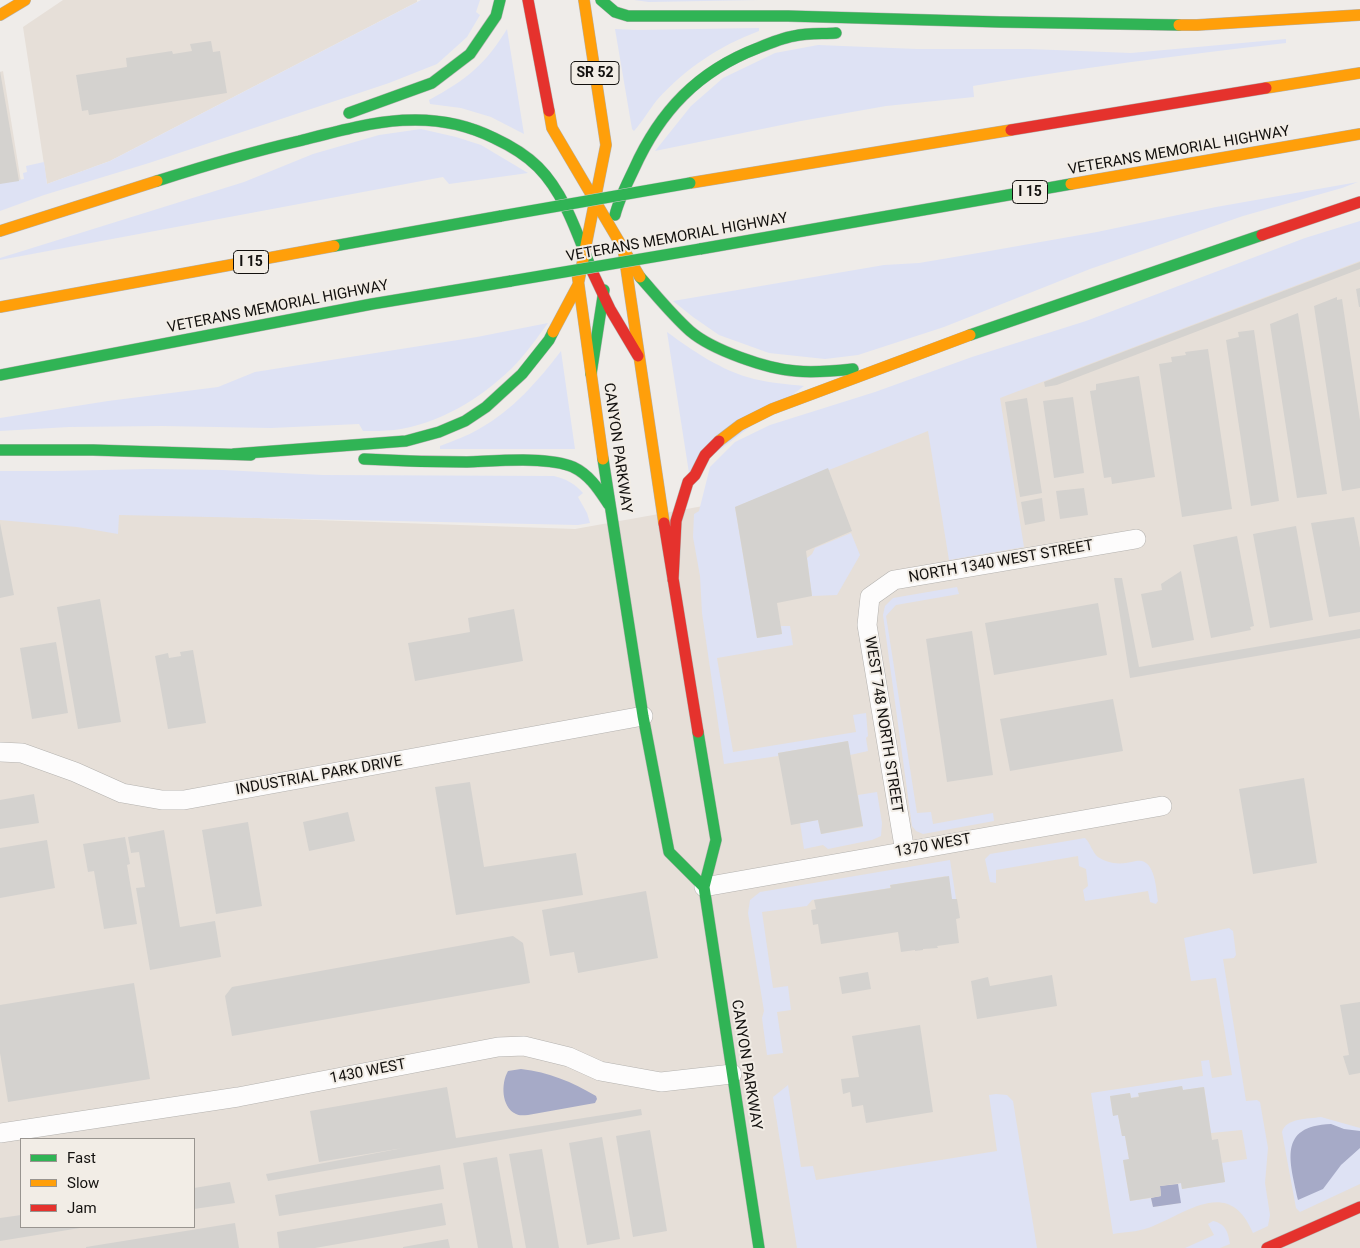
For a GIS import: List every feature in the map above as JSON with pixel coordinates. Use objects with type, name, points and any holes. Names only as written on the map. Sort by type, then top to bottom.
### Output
[{"type":"main road","points":[[0,15],[25,0]]},
{"type":"main road","points":[[339,117],[432,83],[470,54],[496,16],[500,0]]},
{"type":"main road","name":"CANYON PARKWAY","points":[[528,0],[569,220],[609,505],[643,716],[669,852],[704,887]]},
{"type":"main road","name":"CANYON PARKWAY","points":[[584,0],[673,580],[716,840],[704,887],[759,1248]]},
{"type":"main road","points":[[601,0],[615,12],[628,16],[788,16],[1197,25],[1360,15]]},
{"type":"main road","points":[[882,30],[1000,22]]},
{"type":"main road","points":[[591,374],[616,210],[641,150],[663,116],[703,76],[745,52],[794,36],[843,33]]},
{"type":"main road","name":"I 15","points":[[0,307],[690,183],[1360,73]]},
{"type":"main road","points":[[228,158],[386,120],[412,118],[448,122],[484,133],[512,148],[538,167],[554,188],[603,295],[638,356]]},
{"type":"main road","points":[[0,231],[228,158],[320,124]]},
{"type":"main road","points":[[552,128],[640,277],[670,312],[691,332],[722,350],[766,365],[794,371],[827,372],[854,369],[941,345]]},
{"type":"main road","name":"VETERANS MEMORIAL HIGHWAY","points":[[0,375],[372,304],[511,282],[1360,134]]},
{"type":"main road","points":[[234,454],[406,441],[439,432],[465,420],[486,407],[522,374],[549,340],[571,301],[579,283],[606,145]]},
{"type":"main road","points":[[673,580],[676,521],[688,482],[705,455],[719,441],[740,425],[772,409],[941,345],[1360,202]]},
{"type":"main road","points":[[0,450],[93,450],[331,458]]},
{"type":"main road","points":[[350,459],[428,462],[552,462],[577,468],[588,476],[609,505]]},
{"type":"main road","points":[[1267,1248],[1360,1207]]},
{"type":"street","name":"NORTH 1340 WEST STREET","points":[[870,597],[894,580],[1136,539]]},
{"type":"street","name":"WEST 748 NORTH STREET","points":[[870,597],[867,625],[905,852]]},
{"type":"street","name":"INDUSTRIAL PARK DRIVE","points":[[0,752],[22,753],[75,772],[122,793],[162,800],[184,800],[643,716]]},
{"type":"street","name":"1370 WEST","points":[[704,887],[1162,806]]},
{"type":"street","name":"1430 WEST","points":[[0,1133],[238,1097],[498,1047],[524,1046],[569,1057],[600,1072],[661,1082],[732,1074]]},
{"type":"shaded area","points":[[63,0],[417,0],[417,2],[110,161],[47,184],[23,27]]},
{"type":"shaded area","points":[[421,0],[480,0],[476,12],[480,15],[467,37],[437,64],[389,83],[0,211],[0,183],[24,179],[23,173],[27,172],[26,166],[44,162],[47,184],[110,161]]},
{"type":"shaded area","points":[[634,0],[759,0],[649,2]]},
{"type":"shaded area","points":[[759,28],[759,31],[717,51],[691,68],[657,100],[634,131],[632,129],[615,29]]},
{"type":"shaded area","points":[[507,29],[524,134],[491,117],[461,108],[430,104],[429,100],[454,86],[474,70],[491,52]]},
{"type":"shaded area","points":[[1286,39],[1286,43],[1130,62],[973,86],[974,97],[886,106],[801,121],[655,151],[691,106],[723,78],[775,53],[818,45],[1131,53]]},
{"type":"shaded area","points":[[3,71],[21,182],[0,186],[0,72]]},
{"type":"shaded area","points":[[421,129],[481,145],[528,173],[449,184],[443,177],[0,260],[0,258],[244,182],[313,154],[379,135]]},
{"type":"shaded area","points":[[1358,182],[1243,216],[1090,269],[944,327],[858,355],[825,359],[769,353],[719,335],[673,301],[884,265],[919,263],[984,252],[1097,232],[1216,207]]},
{"type":"shaded area","points":[[1360,221],[1360,261],[1000,398],[1024,547],[949,560],[928,431],[735,507],[757,638],[782,634],[781,626],[790,626],[793,645],[717,658],[733,752],[856,732],[853,715],[866,713],[868,751],[850,755],[848,741],[778,753],[778,756],[724,764],[702,613],[700,576],[693,537],[694,514],[699,511],[710,467],[735,442],[770,425],[1086,321],[1305,238]]},
{"type":"shaded area","points":[[1360,251],[1360,1248],[0,1248],[0,509],[575,529],[720,503]]},
{"type":"shaded area","points":[[548,323],[517,363],[486,390],[443,416],[411,427],[375,431],[363,431],[359,424],[271,428],[69,427],[0,431],[0,418],[108,401],[218,387],[255,372],[477,337]]},
{"type":"shaded area","points":[[667,332],[719,366],[731,371],[760,380],[804,386],[689,473]]},
{"type":"shaded area","points":[[561,351],[575,449],[440,449],[440,446],[474,432],[503,413],[534,384]]},
{"type":"shaded area","points":[[223,470],[323,475],[554,476],[570,482],[583,493],[578,497],[590,523],[578,525],[119,515],[118,534],[77,527],[0,520],[0,471]]},
{"type":"shaded area","points":[[851,533],[860,555],[837,595],[812,596],[807,558],[815,548]]},
{"type":"shaded area","points":[[957,587],[959,594],[896,605],[886,616],[917,813],[931,812],[933,824],[993,813],[994,821],[923,834],[916,831],[912,826],[883,615],[885,606],[893,598]]},
{"type":"shaded area","points":[[877,792],[882,823],[881,836],[872,840],[828,849],[823,845],[804,849],[800,823],[818,820],[821,834],[863,827],[858,795]]},
{"type":"shaded area","points":[[1085,838],[1096,855],[1103,860],[1113,863],[1142,861],[1147,864],[1151,868],[1155,882],[1158,901],[1156,904],[1150,902],[1148,891],[1085,901],[1083,890],[1088,886],[1086,869],[1079,866],[1078,856],[996,870],[996,883],[990,882],[985,859],[990,854]]},
{"type":"shaded area","points":[[950,860],[956,899],[951,900],[946,876],[890,885],[890,888],[812,900],[807,906],[762,912],[773,988],[788,986],[791,1010],[777,1012],[783,1053],[767,1055],[762,1018],[764,1011],[748,913],[750,900],[760,892]]},
{"type":"shaded area","points":[[1229,928],[1233,931],[1236,955],[1234,958],[1223,959],[1246,1101],[1257,1100],[1260,1102],[1268,1148],[1265,1183],[1270,1215],[1268,1226],[1253,1233],[1243,1216],[1232,1206],[1219,1202],[1192,1208],[1144,1229],[1113,1234],[1091,1093],[1203,1076],[1201,1061],[1209,1060],[1212,1078],[1232,1075],[1216,978],[1191,981],[1184,938]],"holes":[[[1182,1086],[1183,1090],[1204,1087],[1211,1133],[1242,1130],[1247,1159],[1222,1163],[1225,1182],[1182,1189],[1181,1183],[1178,1184],[1180,1203],[1153,1207],[1151,1198],[1130,1201],[1123,1161],[1129,1159],[1125,1136],[1122,1136],[1118,1115],[1113,1115],[1110,1097],[1130,1093],[1131,1098]]]},
{"type":"shaded area","points":[[788,1085],[801,1167],[813,1166],[816,1180],[997,1151],[989,1095],[1007,1095],[1013,1101],[1037,1248],[797,1248],[773,1097]]},
{"type":"shaded area","points":[[1321,1117],[1360,1128],[1360,1184],[1300,1212],[1296,1208],[1282,1132],[1284,1127],[1292,1122]]},
{"type":"shaded area","points":[[1213,1221],[1224,1226],[1230,1244],[1220,1248],[1185,1248],[1214,1235],[1208,1224]]},
{"type":"water","points":[[521,1069],[560,1078],[596,1096],[597,1099],[595,1103],[528,1115],[517,1115],[507,1106],[504,1082],[508,1071]]},
{"type":"water","points":[[1331,1124],[1344,1129],[1360,1131],[1360,1148],[1341,1165],[1323,1189],[1298,1200],[1292,1172],[1291,1148],[1295,1139],[1302,1131],[1314,1126]]},
{"type":"water","points":[[1178,1184],[1181,1203],[1153,1207],[1151,1198],[1161,1196],[1160,1186]]},
{"type":"building","points":[[211,41],[213,52],[220,51],[227,93],[89,115],[88,110],[82,111],[76,75],[127,67],[126,58],[172,51],[173,54],[192,51],[190,44]]},
{"type":"building","points":[[0,71],[19,181],[0,184]]},
{"type":"building","points":[[1360,262],[1360,269],[1057,385],[1045,387],[1044,382]]},
{"type":"building","points":[[1360,288],[1360,307],[1359,307],[1356,289]]},
{"type":"building","points":[[1337,297],[1337,300],[1342,299],[1360,420],[1360,488],[1342,491],[1314,306]]},
{"type":"building","points":[[1298,313],[1327,494],[1297,498],[1270,324]]},
{"type":"building","points":[[1254,330],[1279,501],[1251,506],[1226,340],[1239,337],[1238,332]]},
{"type":"building","points":[[1208,349],[1232,509],[1182,517],[1159,364],[1172,362],[1171,357],[1186,355],[1185,352]]},
{"type":"building","points":[[1139,376],[1155,477],[1112,484],[1111,477],[1104,478],[1090,391],[1096,390],[1096,384]]},
{"type":"building","points":[[1073,397],[1084,473],[1054,478],[1043,401]]},
{"type":"building","points":[[1027,398],[1042,493],[1020,497],[1005,402]]},
{"type":"building","points":[[828,468],[852,531],[806,551],[812,596],[777,603],[782,634],[757,638],[735,507]]},
{"type":"building","points":[[1084,488],[1088,515],[1060,519],[1056,491]]},
{"type":"building","points":[[1042,498],[1045,521],[1025,525],[1021,502]]},
{"type":"building","points":[[1354,517],[1360,548],[1360,612],[1329,617],[1311,523]]},
{"type":"building","points":[[0,523],[14,595],[0,598]]},
{"type":"building","points":[[1296,526],[1313,620],[1270,628],[1253,534]]},
{"type":"building","points":[[1237,536],[1254,626],[1250,627],[1251,630],[1211,638],[1193,545]]},
{"type":"building","points":[[1181,571],[1194,640],[1152,648],[1141,594],[1162,590],[1161,584]]},
{"type":"building","points":[[1114,578],[1122,578],[1139,667],[1360,629],[1360,638],[1130,678]]},
{"type":"building","points":[[100,599],[121,722],[78,729],[57,607]]},
{"type":"building","points":[[1098,603],[1107,655],[994,675],[985,623]]},
{"type":"building","points":[[514,609],[523,661],[415,681],[408,643],[470,632],[468,618]]},
{"type":"building","points":[[972,631],[993,775],[947,782],[926,639]]},
{"type":"building","points":[[56,642],[68,713],[32,719],[20,648]]},
{"type":"building","points":[[193,650],[206,723],[168,729],[155,656],[168,653],[169,658],[181,656],[180,652]]},
{"type":"building","points":[[1113,699],[1123,751],[1010,771],[1000,719]]},
{"type":"building","points":[[848,741],[863,826],[821,834],[818,820],[791,825],[778,753]]},
{"type":"building","points":[[1304,778],[1317,863],[1253,874],[1239,789]]},
{"type":"building","points":[[470,782],[484,867],[576,853],[583,895],[456,915],[435,787]]},
{"type":"building","points":[[34,794],[39,823],[0,829],[0,800]]},
{"type":"building","points":[[348,812],[355,841],[309,851],[303,822]]},
{"type":"building","points":[[248,822],[262,906],[216,914],[202,830]]},
{"type":"building","points":[[164,830],[180,927],[215,921],[221,957],[150,970],[136,888],[145,887],[139,852],[131,853],[128,837]]},
{"type":"building","points":[[125,837],[130,864],[127,865],[137,924],[104,929],[94,871],[88,872],[83,844]]},
{"type":"building","points":[[47,840],[55,888],[0,898],[0,848]]},
{"type":"building","points":[[949,876],[952,899],[957,899],[960,918],[956,919],[959,943],[937,946],[938,948],[901,952],[898,932],[821,944],[818,924],[813,925],[811,910],[816,909],[814,900],[891,888],[890,885]]},
{"type":"building","points":[[646,891],[658,958],[578,973],[574,952],[550,956],[542,910]]},
{"type":"building","points":[[513,936],[523,943],[530,983],[232,1036],[225,996],[232,987]]},
{"type":"building","points":[[868,972],[871,989],[842,994],[839,977]]},
{"type":"building","points":[[1052,975],[1057,1006],[977,1019],[971,981],[988,977],[990,986]]},
{"type":"building","points":[[134,983],[150,1079],[8,1102],[0,1053],[0,1005]]},
{"type":"building","points":[[1360,1002],[1360,1073],[1349,1075],[1343,1056],[1349,1055],[1340,1005]]},
{"type":"building","points":[[920,1025],[933,1112],[866,1123],[863,1105],[852,1107],[850,1092],[843,1094],[841,1079],[859,1077],[852,1036]]},
{"type":"building","points":[[1182,1086],[1183,1090],[1204,1087],[1212,1140],[1218,1139],[1225,1182],[1182,1189],[1181,1183],[1160,1186],[1161,1196],[1130,1201],[1123,1160],[1129,1159],[1125,1136],[1122,1136],[1118,1115],[1113,1116],[1110,1096],[1130,1093],[1131,1098],[1139,1097],[1138,1093]]},
{"type":"building","points":[[447,1087],[456,1138],[641,1109],[642,1115],[268,1181],[266,1174],[403,1148],[319,1162],[310,1111]]},
{"type":"building","points":[[650,1130],[667,1231],[633,1237],[616,1136]]},
{"type":"building","points":[[602,1137],[620,1239],[587,1245],[569,1143]]},
{"type":"building","points":[[542,1149],[559,1248],[526,1248],[509,1154]]},
{"type":"building","points":[[497,1157],[513,1248],[478,1248],[463,1163]]},
{"type":"building","points":[[440,1165],[444,1189],[279,1216],[275,1195]]},
{"type":"building","points":[[230,1182],[235,1203],[195,1209],[195,1188]]},
{"type":"building","points":[[442,1203],[446,1225],[315,1248],[279,1248],[277,1232]]},
{"type":"building","points":[[20,1215],[20,1228],[80,1228],[0,1241],[0,1218]]},
{"type":"building","points":[[235,1223],[239,1248],[86,1248],[86,1247]]},
{"type":"building","points":[[448,1239],[450,1248],[403,1248],[403,1247]]},
{"type":"traffic: fast","points":[[349,113],[432,83],[470,54],[496,16],[500,0]]},
{"type":"traffic: fast","points":[[601,0],[615,12],[628,16],[788,16],[1179,25]]},
{"type":"traffic: fast","points":[[615,215],[621,197],[644,148],[669,111],[699,81],[737,57],[776,41],[799,35],[836,33]]},
{"type":"traffic: fast","points":[[157,181],[245,155],[348,129],[397,121],[445,122],[469,128],[494,138],[528,158],[538,167],[556,190],[563,203],[592,271]]},
{"type":"traffic: fast","points":[[501,216],[690,183]]},
{"type":"traffic: fast","points":[[700,249],[1071,184]]},
{"type":"traffic: fast","points":[[334,246],[501,216]]},
{"type":"traffic: fast","points":[[970,335],[1262,235]]},
{"type":"traffic: fast","points":[[511,281],[700,249]]},
{"type":"traffic: fast","points":[[640,277],[670,312],[690,331],[712,345],[770,367],[803,372],[853,369]]},
{"type":"traffic: fast","points":[[0,375],[372,304],[511,281]]},
{"type":"traffic: fast","points":[[591,374],[604,290]]},
{"type":"traffic: fast","points":[[234,454],[406,441],[439,432],[465,421],[486,407],[522,374],[549,340],[553,332]]},
{"type":"traffic: fast","points":[[0,450],[93,450],[251,455]]},
{"type":"traffic: fast","points":[[364,459],[454,462],[550,461],[579,470],[594,483],[609,505]]},
{"type":"traffic: fast","points":[[603,459],[643,716],[669,852],[704,887]]},
{"type":"traffic: fast","points":[[698,732],[716,840],[704,887],[759,1248]]},
{"type":"traffic: slow","points":[[0,15],[25,0]]},
{"type":"traffic: slow","points":[[553,332],[578,285],[606,145],[584,0]]},
{"type":"traffic: slow","points":[[1179,25],[1360,15]]},
{"type":"traffic: slow","points":[[1266,88],[1360,73]]},
{"type":"traffic: slow","points":[[549,111],[552,128],[640,277]]},
{"type":"traffic: slow","points":[[690,183],[1011,130]]},
{"type":"traffic: slow","points":[[1071,184],[1360,134]]},
{"type":"traffic: slow","points":[[0,231],[157,181]]},
{"type":"traffic: slow","points":[[0,307],[334,246]]},
{"type":"traffic: slow","points":[[623,247],[664,523]]},
{"type":"traffic: slow","points":[[577,272],[603,459]]},
{"type":"traffic: slow","points":[[719,441],[740,425],[772,409],[970,335]]},
{"type":"traffic: jam","points":[[528,0],[549,111]]},
{"type":"traffic: jam","points":[[1011,130],[1266,88]]},
{"type":"traffic: jam","points":[[1262,235],[1360,202]]},
{"type":"traffic: jam","points":[[592,271],[610,309],[638,356]]},
{"type":"traffic: jam","points":[[673,580],[676,521],[688,482],[695,475],[705,455],[719,441]]},
{"type":"traffic: jam","points":[[664,523],[698,732]]},
{"type":"traffic: jam","points":[[1267,1248],[1360,1207]]}]
